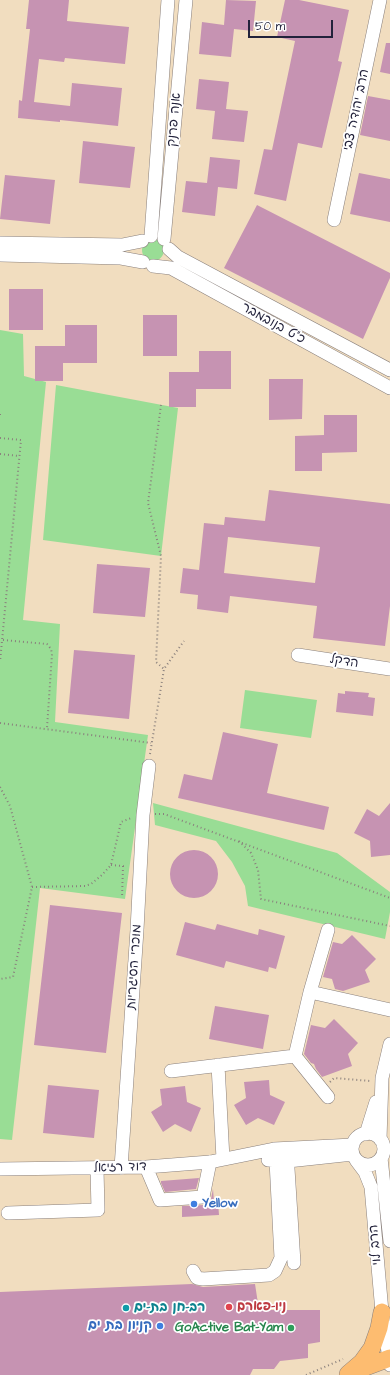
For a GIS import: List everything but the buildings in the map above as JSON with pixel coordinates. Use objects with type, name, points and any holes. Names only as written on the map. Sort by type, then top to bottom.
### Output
[{"type":"main road","points":[[346,1369],[356,1368],[372,1348],[379,1328],[382,1312]]},
{"type":"main road","points":[[346,1369],[390,1361]]},
{"type":"street","name":"אנה פרנק","points":[[146,238],[168,0]]},
{"type":"street","name":"אנה פרנק","points":[[166,244],[186,0]]},
{"type":"street","name":"הרב יהודה צבי","points":[[334,220],[380,0]]},
{"type":"street","points":[[0,243],[122,246],[146,238],[160,236],[166,244],[168,255],[162,263],[148,264],[138,253],[139,245],[146,238]]},
{"type":"street","name":"כ\"ט בנובמבר","points":[[166,244],[178,256],[390,370]]},
{"type":"street","name":"כ\"ט בנובמבר","points":[[0,255],[121,258],[171,268],[390,388]]},
{"type":"street","name":"הדקל","points":[[298,655],[390,669]]},
{"type":"street","name":"מוכרי הסיגריות","points":[[121,1168],[143,815],[149,766]]},
{"type":"street","points":[[295,1056],[310,992],[328,930]]},
{"type":"street","points":[[310,992],[390,1010]]},
{"type":"street","points":[[380,1139],[383,1082],[390,1044]]},
{"type":"street","points":[[171,1071],[295,1056]]},
{"type":"street","points":[[295,1056],[325,1092]]},
{"type":"street","points":[[146,1167],[160,1200],[203,1197],[216,1161],[218,1065]]},
{"type":"street","points":[[366,1134],[383,1082]]},
{"type":"street","points":[[366,1134],[376,1135],[380,1139],[384,1148],[381,1158],[378,1162],[364,1165],[354,1153],[358,1138],[366,1134]]},
{"type":"street","name":"דוד רזיאל","points":[[0,1170],[146,1167],[216,1161],[239,1156],[354,1153]]},
{"type":"street","name":"הרב לוי","points":[[354,1153],[365,1172],[371,1187],[382,1312],[390,1361]]},
{"type":"street","points":[[281,1155],[294,1263]]},
{"type":"street","points":[[193,1271],[197,1278],[203,1279],[268,1275],[275,1271],[281,1258],[281,1155]]},
{"type":"street","name":"הרב לוי","points":[[381,1158],[390,1241]]},
{"type":"street","points":[[8,1213],[98,1210],[97,1169]]},
{"type":"path","points":[[161,404],[148,503],[160,556],[156,662],[164,669]]},
{"type":"path","points":[[0,438],[21,440],[2,627],[0,662]]},
{"type":"path","points":[[0,454],[19,456]]},
{"type":"path","points":[[2,640],[47,644],[51,649],[52,654],[47,728]]},
{"type":"path","points":[[149,766],[151,743],[164,669],[184,640]]},
{"type":"path","points":[[0,723],[47,728],[151,743]]},
{"type":"path","points":[[0,787],[10,806],[32,887],[14,977],[0,979]]},
{"type":"path","points":[[32,887],[85,886],[102,875],[110,865],[121,822],[131,817],[164,814],[238,840],[390,898]]},
{"type":"path","points":[[238,840],[251,852],[258,870],[261,899],[390,926]]},
{"type":"path","points":[[110,865],[123,866],[122,898]]},
{"type":"path","points":[[325,1092],[334,1078],[383,1082]]},
{"type":"path","points":[[306,1375],[346,1369]]},
{"type":"green space","points":[[153,239],[161,242],[164,250],[161,258],[153,261],[145,258],[142,250],[145,242]]},
{"type":"green space","points":[[0,330],[23,334],[24,376],[46,382],[23,620],[60,624],[55,722],[148,735],[125,899],[40,888],[12,1140],[0,1139]]},
{"type":"green space","points":[[56,385],[178,408],[161,556],[43,540]]},
{"type":"green space","points":[[245,690],[317,700],[311,738],[240,728]]},
{"type":"green space","points":[[153,803],[337,853],[390,892],[390,912],[385,939],[248,906],[245,886],[232,862],[216,841],[155,825]]},
{"type":"place","name":"Yellow","points":[[194,1204]]},
{"type":"place","name":"ניו-פארם","points":[[229,1307]]},
{"type":"place","name":"רב-חן בת-ים","points":[[126,1308]]},
{"type":"place","name":"קניון בת ים","points":[[160,1326]]},
{"type":"place","name":"GoActive Bat-Yam","points":[[291,1328]]}]
